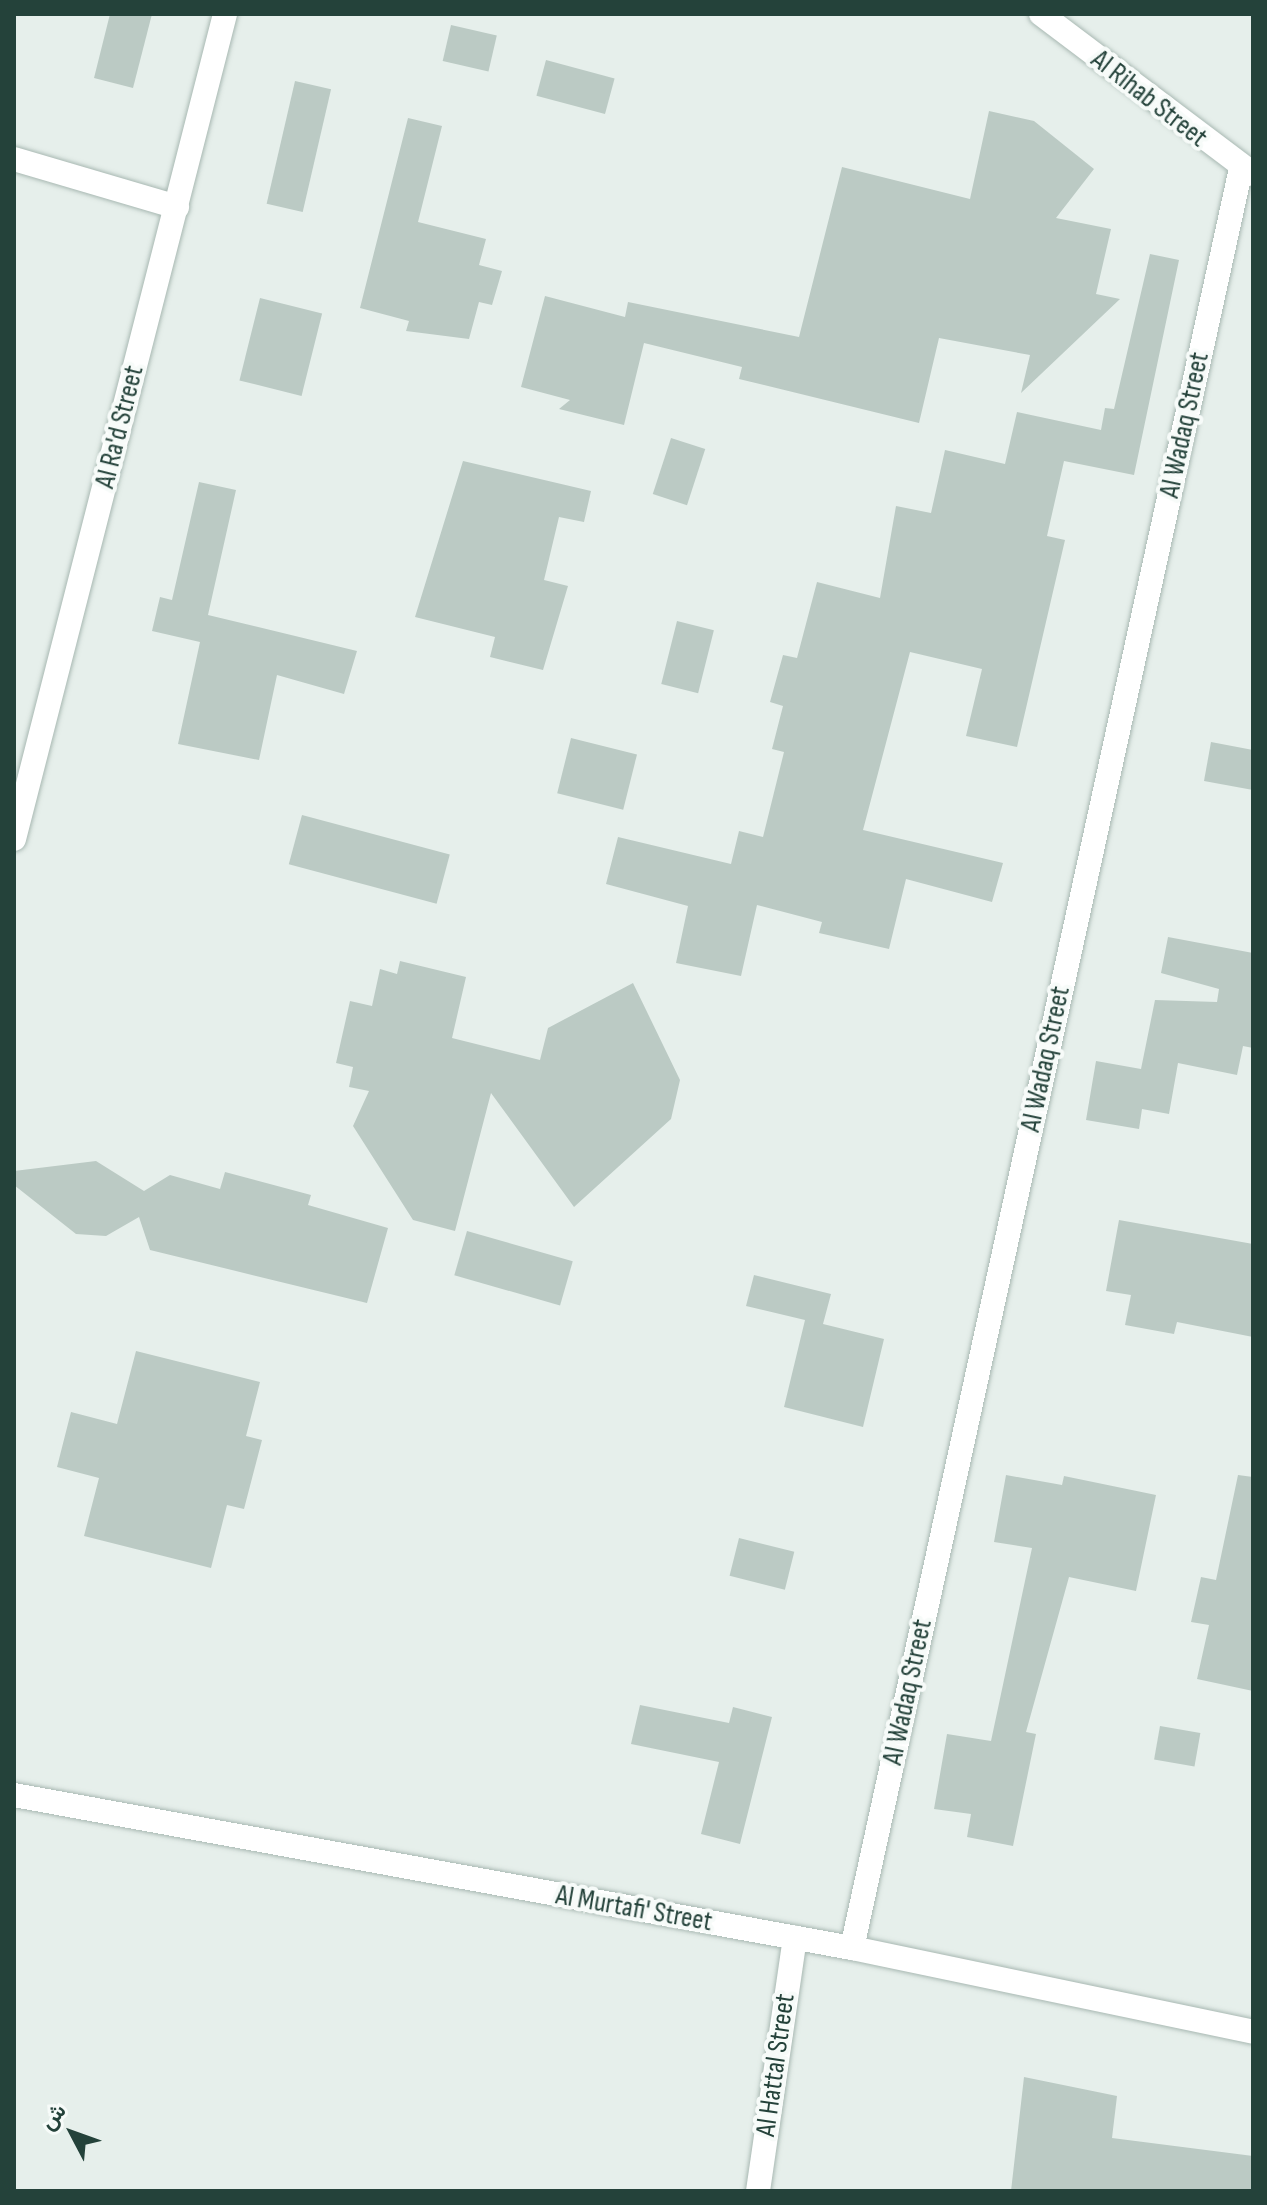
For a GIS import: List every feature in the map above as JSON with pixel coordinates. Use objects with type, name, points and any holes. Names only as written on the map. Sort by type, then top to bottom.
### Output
[{"type":"street","name":"Al Ra'd Street","points":[[14,839],[225,14]]},
{"type":"street","name":"Al Rihab Street","points":[[1046,16],[1247,172]]},
{"type":"street","points":[[14,159],[177,207]]},
{"type":"street","name":"Al Wadaq Street","points":[[852,1948],[1247,172]]},
{"type":"street","name":"Al Murtafi' Street","points":[[14,1795],[852,1948],[1253,2032]]},
{"type":"street","name":"Al Hattal Street","points":[[758,2191],[795,1938]]},
{"type":"building","points":[[110,14],[152,14],[133,88],[94,78]]},
{"type":"building","points":[[451,25],[497,36],[488,72],[443,61]]},
{"type":"building","points":[[546,60],[615,78],[605,114],[536,96]]},
{"type":"building","points":[[295,81],[331,89],[303,212],[267,204]]},
{"type":"building","points":[[989,111],[1034,121],[1094,169],[1056,218],[1111,229],[1096,294],[1120,299],[1021,393],[1030,355],[939,338],[919,423],[739,379],[742,367],[644,343],[624,425],[559,409],[570,400],[521,387],[545,296],[625,317],[628,302],[799,337],[842,167],[970,199]]},
{"type":"building","points":[[408,118],[442,126],[418,222],[486,239],[479,265],[502,271],[492,305],[479,302],[469,339],[406,331],[409,321],[360,308]]},
{"type":"building","points":[[1150,254],[1179,260],[1134,475],[1064,461],[1047,536],[1065,540],[1017,747],[966,736],[982,669],[910,652],[863,830],[1003,863],[992,902],[906,879],[889,949],[819,933],[822,922],[757,905],[741,976],[676,963],[688,906],[606,884],[618,837],[731,864],[739,831],[763,837],[784,752],[772,749],[783,706],[770,702],[783,655],[797,658],[817,582],[880,598],[896,506],[931,513],[945,450],[1005,464],[1017,412],[1101,430],[1105,408],[1114,409]]},
{"type":"building","points":[[260,298],[322,313],[302,396],[239,380]]},
{"type":"building","points":[[671,438],[705,449],[687,505],[653,494]]},
{"type":"building","points":[[463,461],[591,491],[584,522],[559,517],[544,580],[568,586],[543,670],[490,657],[495,637],[415,617]]},
{"type":"building","points":[[199,482],[236,490],[208,615],[357,651],[344,694],[277,675],[259,760],[178,744],[200,642],[152,631],[160,597],[172,600]]},
{"type":"building","points":[[677,621],[714,630],[698,693],[661,684]]},
{"type":"building","points":[[571,738],[637,754],[623,810],[557,793]]},
{"type":"building","points":[[1211,742],[1253,750],[1253,790],[1204,781]]},
{"type":"building","points":[[302,815],[450,855],[437,904],[289,864]]},
{"type":"building","points":[[1168,937],[1253,953],[1253,1048],[1243,1046],[1237,1075],[1178,1063],[1169,1114],[1142,1109],[1139,1129],[1086,1120],[1096,1061],[1141,1069],[1155,1000],[1217,1002],[1219,989],[1161,973]]},
{"type":"building","points":[[400,961],[466,977],[452,1038],[540,1060],[548,1028],[633,983],[680,1080],[671,1119],[574,1207],[491,1093],[455,1231],[413,1220],[353,1126],[369,1091],[349,1087],[353,1067],[336,1063],[350,1001],[372,1006],[380,969],[397,974]]},
{"type":"building","points":[[96,1161],[144,1191],[170,1175],[220,1189],[225,1172],[311,1195],[308,1205],[388,1228],[367,1303],[150,1250],[139,1217],[106,1236],[76,1234],[14,1185],[14,1171]]},
{"type":"building","points":[[1119,1220],[1253,1244],[1253,1337],[1177,1322],[1174,1334],[1125,1325],[1131,1295],[1106,1291]]},
{"type":"building","points":[[467,1231],[573,1261],[560,1306],[454,1275]]},
{"type":"building","points":[[754,1275],[831,1294],[823,1324],[884,1339],[863,1427],[784,1407],[805,1320],[746,1306]]},
{"type":"building","points":[[136,1351],[260,1382],[246,1436],[262,1440],[244,1509],[227,1505],[211,1568],[84,1536],[99,1478],[57,1467],[71,1412],[117,1424]]},
{"type":"building","points":[[1006,1475],[1062,1485],[1064,1476],[1156,1495],[1136,1591],[1069,1577],[1026,1732],[1036,1734],[1013,1846],[967,1837],[971,1814],[934,1809],[947,1734],[991,1741],[1032,1548],[994,1542]]},
{"type":"building","points":[[1238,1475],[1253,1477],[1253,1691],[1197,1679],[1209,1625],[1191,1622],[1201,1577],[1216,1580]]},
{"type":"building","points":[[739,1538],[794,1552],[785,1590],[730,1576]]},
{"type":"building","points":[[640,1705],[729,1723],[733,1707],[772,1717],[740,1844],[701,1834],[719,1762],[631,1744]]},
{"type":"building","points":[[1160,1726],[1200,1733],[1194,1767],[1154,1759]]},
{"type":"building","points":[[1024,2077],[1117,2096],[1112,2138],[1253,2156],[1253,2191],[1011,2191]]}]
